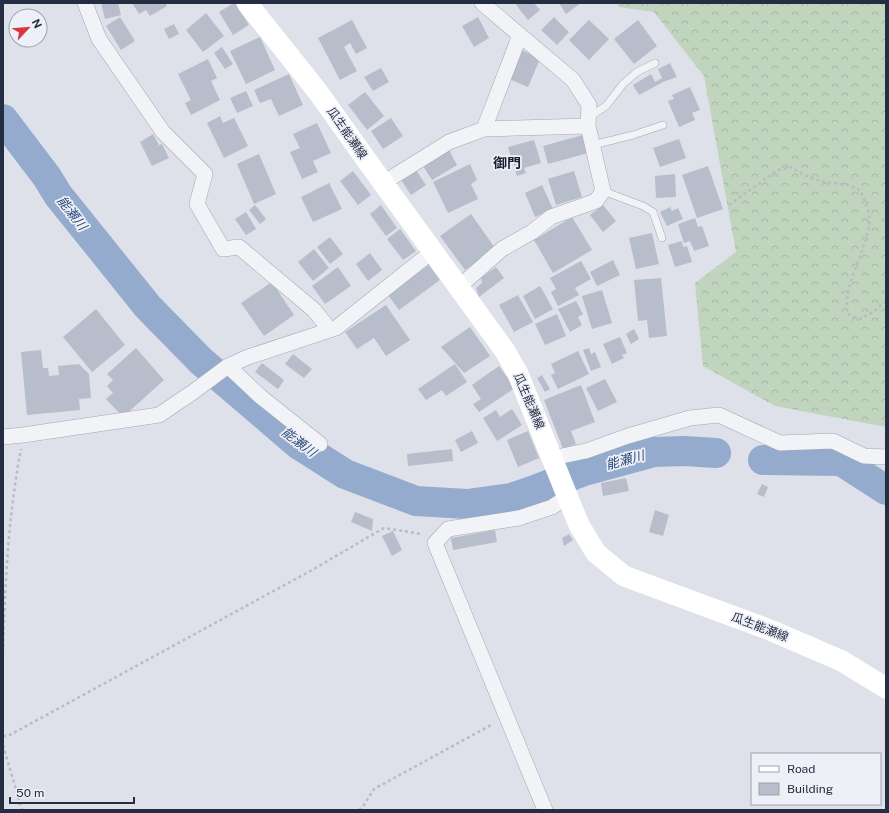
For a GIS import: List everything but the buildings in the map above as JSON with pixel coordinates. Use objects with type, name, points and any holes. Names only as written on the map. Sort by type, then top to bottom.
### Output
[{"type":"main road","name":"瓜生能瀬線","points":[[247,3],[318,92],[506,352],[518,374],[579,526],[596,553],[624,576],[770,630],[842,660],[886,688]]},
{"type":"street","points":[[85,3],[99,39],[163,132],[205,174],[197,204],[223,249],[239,247],[314,310],[330,330]]},
{"type":"street","points":[[459,287],[502,249],[532,232],[551,217],[596,201],[603,191],[589,121],[589,105],[573,80],[482,3]]},
{"type":"street","points":[[484,129],[520,35]]},
{"type":"street","points":[[383,183],[449,142],[484,129],[589,121]]},
{"type":"street","points":[[3,436],[23,435],[159,415],[228,366],[248,357],[336,328],[433,251]]},
{"type":"street","points":[[228,366],[261,397],[320,444]]},
{"type":"street","points":[[552,458],[586,451],[628,436],[690,418],[719,415],[780,443],[833,441],[864,456],[886,457]]},
{"type":"street","points":[[545,810],[435,543],[448,529],[519,518],[552,507],[567,497]]},
{"type":"lane","points":[[589,121],[606,106],[623,84],[638,72],[655,63]]},
{"type":"lane","points":[[593,145],[633,135],[663,125]]},
{"type":"lane","points":[[603,191],[643,206],[653,212],[662,238]]},
{"type":"path","points":[[728,205],[778,170],[791,168],[820,181],[847,185],[860,190],[867,206],[870,224],[846,306],[848,314],[860,319],[873,312],[886,301]]},
{"type":"path","points":[[3,653],[4,608],[14,485],[23,435]]},
{"type":"path","points":[[3,736],[8,736],[291,582],[384,528],[440,538]]},
{"type":"path","points":[[359,810],[362,808],[374,789],[507,716]]},
{"type":"path","points":[[3,745],[22,810]]},
{"type":"green space","points":[[616,3],[886,3],[886,427],[775,406],[703,366],[695,283],[736,252],[704,76],[654,12],[619,7]]},
{"type":"waterway","name":"能瀬川","points":[[3,119],[47,177],[58,195],[148,307],[201,361],[298,444],[345,474],[416,501],[467,504],[511,498],[584,471],[654,452],[685,451],[716,453]]},
{"type":"waterway","name":"能瀬川","points":[[763,460],[841,461],[886,490]]},
{"type":"district","name":"御門","points":[[507,163]]}]
